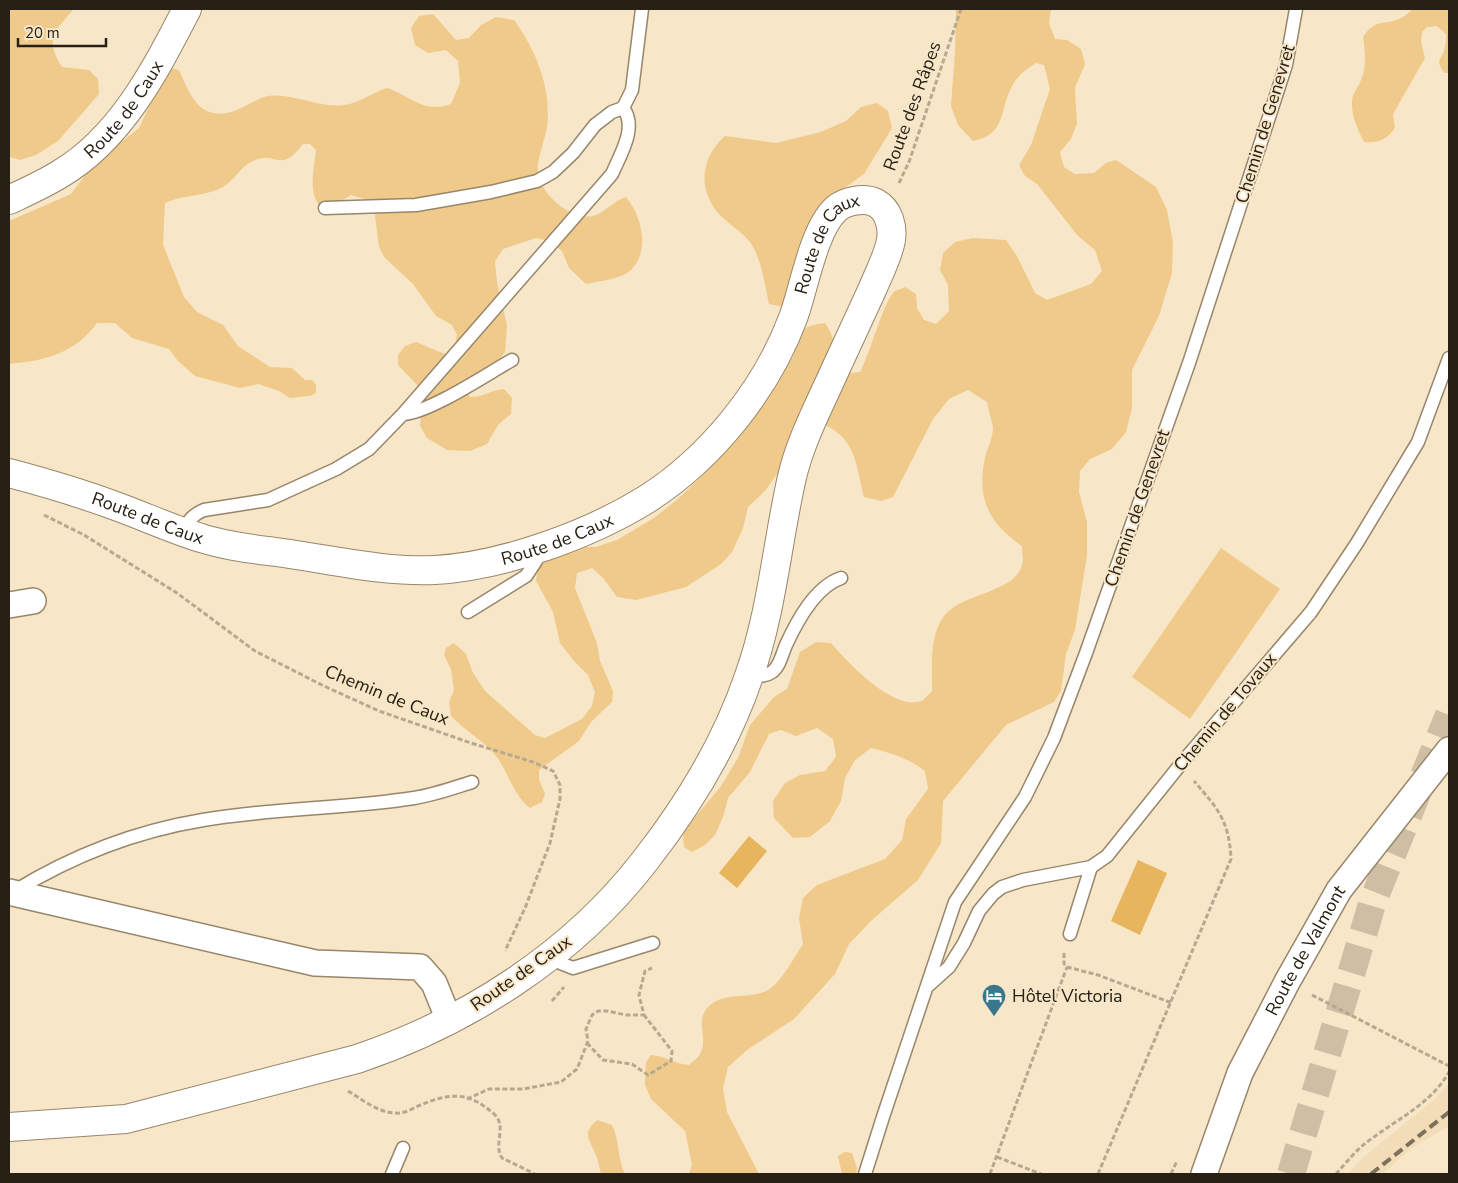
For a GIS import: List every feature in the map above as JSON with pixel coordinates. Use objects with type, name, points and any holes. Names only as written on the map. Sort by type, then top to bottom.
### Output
[{"type":"street","name":"Route de Caux","points":[[9,200],[62,174],[104,138],[142,91],[187,9]]},
{"type":"street","name":"Route de Caux","points":[[9,473],[51,484],[184,532],[222,543],[401,569],[436,570],[466,566],[534,549],[571,536],[644,501],[675,479],[730,425],[772,364],[792,320],[820,236],[832,213],[839,206],[857,201],[869,201],[885,211],[891,224],[891,241],[878,276],[811,420],[793,472],[769,598],[750,676],[701,782],[645,862],[609,904],[553,954],[450,1020],[388,1049],[126,1119],[9,1127]]},
{"type":"street","points":[[9,605],[33,601]]},
{"type":"street","name":"Route de Valmont","points":[[1204,1174],[1240,1073],[1287,982],[1339,890],[1449,750]]},
{"type":"street","name":"Route de Caux","points":[[11,892],[315,963],[420,967],[434,983],[450,1020]]},
{"type":"lane","points":[[325,208],[416,204],[491,192],[537,181],[553,172],[573,153],[600,121],[623,108],[632,90],[642,9]]},
{"type":"lane","name":"Chemin de Genevret","points":[[866,1174],[882,1117],[929,985],[943,935],[956,902],[1025,797],[1054,738],[1086,653],[1189,363],[1280,84],[1286,65],[1296,9]]},
{"type":"lane","points":[[184,532],[188,521],[195,513],[268,500],[336,469],[369,448],[403,414],[612,174],[630,129],[627,113],[623,108]]},
{"type":"lane","name":"Chemin de Tovaux","points":[[929,985],[949,967],[964,943],[979,911],[993,894],[1002,887],[1023,880],[1091,867],[1108,856],[1180,765],[1311,612],[1352,550],[1418,442],[1449,358]]},
{"type":"lane","points":[[403,414],[412,413],[443,398],[512,360]]},
{"type":"lane","points":[[468,612],[526,576],[536,562],[534,549]]},
{"type":"lane","points":[[750,676],[764,676],[772,672],[805,611],[827,585],[842,578]]},
{"type":"lane","points":[[11,892],[55,867],[137,836],[169,827],[205,820],[415,798],[472,782]]},
{"type":"lane","points":[[1070,934],[1091,867]]},
{"type":"lane","points":[[553,954],[558,962],[573,968],[653,943]]},
{"type":"lane","points":[[392,1174],[403,1148]]},
{"type":"path","name":"Route des Râpes","points":[[885,211],[909,162],[961,9]]},
{"type":"path","name":"Chemin de Caux","points":[[40,513],[84,535],[155,579],[255,651],[324,686],[379,711],[533,762],[553,771],[560,785],[560,799],[550,843],[525,908],[501,959]]},
{"type":"path","points":[[1098,1174],[1172,1003],[1231,859],[1228,830],[1215,805],[1180,765]]},
{"type":"path","points":[[587,1043],[603,1060],[632,1064],[648,1075],[671,1061],[672,1051],[644,1015],[639,995],[645,971],[654,967]]},
{"type":"path","points":[[990,1174],[1067,967]]},
{"type":"path","points":[[1075,968],[1172,1003]]},
{"type":"path","points":[[1287,982],[1449,1066]]},
{"type":"path","points":[[552,1002],[563,987]]},
{"type":"path","points":[[467,1099],[489,1089],[523,1089],[562,1082],[577,1069],[587,1043],[586,1029],[592,1015],[598,1011],[644,1015]]},
{"type":"path","points":[[326,1067],[347,1091],[388,1112],[399,1114],[440,1097],[462,1095],[496,1116],[501,1126],[498,1148],[502,1158],[535,1174]]},
{"type":"path","points":[[1336,1174],[1361,1147],[1431,1096],[1442,1086],[1449,1072]]},
{"type":"path","points":[[997,1156],[1041,1174]]},
{"type":"shaded area","points":[[9,9],[74,9],[57,29],[53,42],[54,50],[62,67],[89,70],[98,79],[99,94],[58,141],[36,155],[20,160],[9,157]]},
{"type":"shaded area","points":[[956,9],[1051,9],[1049,23],[1055,39],[1067,40],[1081,49],[1085,64],[1075,88],[1077,123],[1071,139],[1060,152],[1064,167],[1075,174],[1094,173],[1106,163],[1116,160],[1156,187],[1167,210],[1173,242],[1172,273],[1159,316],[1132,370],[1132,408],[1126,432],[1112,449],[1090,459],[1080,471],[1079,492],[1087,522],[1087,555],[1075,630],[1066,654],[1061,691],[1054,702],[1006,725],[943,801],[941,843],[918,880],[872,920],[849,944],[835,974],[794,1019],[747,1050],[728,1067],[723,1088],[727,1112],[759,1174],[689,1174],[692,1164],[685,1131],[651,1099],[645,1085],[646,1062],[651,1055],[689,1065],[699,1055],[702,1048],[703,1017],[709,1006],[723,998],[764,992],[776,984],[803,944],[799,918],[803,898],[817,885],[885,859],[902,840],[906,819],[928,789],[925,771],[899,756],[871,748],[855,760],[845,778],[841,801],[830,821],[810,837],[793,838],[774,818],[773,801],[785,783],[800,775],[825,771],[836,757],[833,739],[817,728],[796,736],[781,730],[769,734],[750,772],[728,798],[723,817],[715,835],[705,845],[692,852],[684,847],[683,832],[721,786],[738,758],[750,725],[774,697],[787,689],[800,652],[816,642],[831,643],[855,669],[886,693],[907,702],[922,701],[932,691],[934,642],[939,624],[944,616],[962,602],[1009,582],[1017,574],[1023,563],[1022,546],[993,519],[984,498],[982,486],[983,473],[993,428],[987,402],[968,390],[949,399],[933,419],[893,497],[881,501],[864,497],[854,456],[850,447],[837,432],[827,426],[798,433],[787,444],[780,470],[765,491],[748,507],[743,528],[732,552],[721,564],[686,587],[636,600],[617,597],[603,578],[592,568],[577,573],[575,588],[597,643],[600,661],[613,691],[612,702],[591,722],[579,741],[539,770],[539,779],[545,794],[542,802],[530,808],[519,797],[496,756],[451,716],[449,702],[454,690],[451,669],[444,655],[446,648],[454,643],[466,654],[473,673],[485,691],[535,735],[545,738],[582,719],[592,706],[595,692],[588,675],[560,643],[553,612],[536,581],[538,566],[547,553],[566,547],[596,547],[617,540],[654,518],[678,499],[707,471],[733,437],[756,415],[794,355],[795,340],[800,331],[825,323],[846,368],[851,373],[860,372],[885,307],[895,291],[905,287],[916,294],[917,308],[924,320],[936,324],[949,311],[948,285],[940,270],[943,253],[955,242],[973,238],[1006,240],[1017,256],[1035,293],[1047,300],[1091,284],[1102,271],[1095,250],[1078,236],[1037,184],[1025,176],[1019,165],[1031,145],[1050,89],[1044,65],[1036,63],[1016,80],[1007,97],[1000,121],[996,128],[984,138],[973,141],[958,125],[951,106]]},
{"type":"shaded area","points":[[1413,9],[1449,9],[1449,73],[1445,73],[1439,62],[1445,47],[1446,34],[1437,26],[1427,27],[1422,32],[1421,42],[1425,58],[1393,114],[1395,128],[1382,140],[1364,142],[1355,122],[1352,106],[1353,95],[1361,80],[1365,64],[1363,37],[1373,26],[1397,20]]},
{"type":"shaded area","points":[[433,14],[456,40],[469,38],[481,25],[496,17],[514,20],[529,44],[545,84],[548,113],[547,127],[538,167],[544,189],[550,197],[566,210],[584,216],[598,214],[626,197],[636,213],[642,233],[641,253],[631,270],[616,278],[586,284],[569,268],[562,251],[549,241],[536,238],[503,249],[495,261],[497,283],[507,325],[505,352],[496,364],[468,378],[465,389],[470,397],[504,389],[512,398],[511,414],[498,425],[487,444],[470,451],[447,450],[427,438],[420,426],[422,398],[418,386],[398,365],[398,355],[405,346],[416,342],[447,355],[454,350],[457,335],[452,325],[436,316],[413,284],[385,258],[379,247],[374,208],[368,200],[351,195],[341,201],[333,211],[324,208],[318,203],[314,196],[313,187],[316,150],[310,144],[303,144],[289,158],[283,160],[261,158],[253,161],[221,188],[165,203],[163,245],[184,297],[197,312],[223,325],[238,346],[270,367],[292,368],[305,380],[312,380],[316,385],[316,393],[310,396],[290,398],[279,391],[258,384],[240,388],[195,376],[178,361],[169,349],[132,338],[115,323],[97,323],[79,342],[58,354],[35,361],[9,364],[9,221],[71,194],[95,162],[110,146],[124,140],[139,128],[158,87],[171,68],[179,70],[190,93],[198,104],[207,111],[215,113],[223,114],[237,110],[264,97],[273,95],[335,106],[344,105],[387,88],[418,103],[441,107],[451,104],[460,83],[458,61],[446,50],[428,53],[415,45],[411,28],[419,16]]},
{"type":"shaded area","points":[[877,103],[888,111],[892,128],[864,174],[822,204],[784,307],[769,304],[762,272],[754,249],[747,238],[713,207],[708,196],[705,186],[705,175],[710,154],[725,136],[776,143],[821,132],[846,121],[861,107]]},
{"type":"shaded area","points":[[1221,548],[1280,589],[1190,719],[1132,677]]},
{"type":"shaded area","points":[[749,836],[767,851],[737,888],[719,873]]},
{"type":"shaded area","points":[[1138,860],[1167,873],[1140,935],[1111,921]]},
{"type":"shaded area","points":[[1449,1083],[1449,1126],[1412,1148],[1382,1174],[1348,1174],[1360,1160],[1435,1099]]},
{"type":"shaded area","points":[[597,1120],[612,1125],[625,1174],[601,1174],[588,1135],[590,1128]]},
{"type":"shaded area","points":[[845,1152],[852,1153],[857,1168],[856,1174],[842,1174],[838,1156]]},
{"type":"tunnel","points":[[1291,1174],[1373,901],[1449,715]]},
{"type":"railway","points":[[1371,1174],[1449,1112]]},
{"type":"place","name":"Hôtel Victoria","points":[[994,1017]]}]
